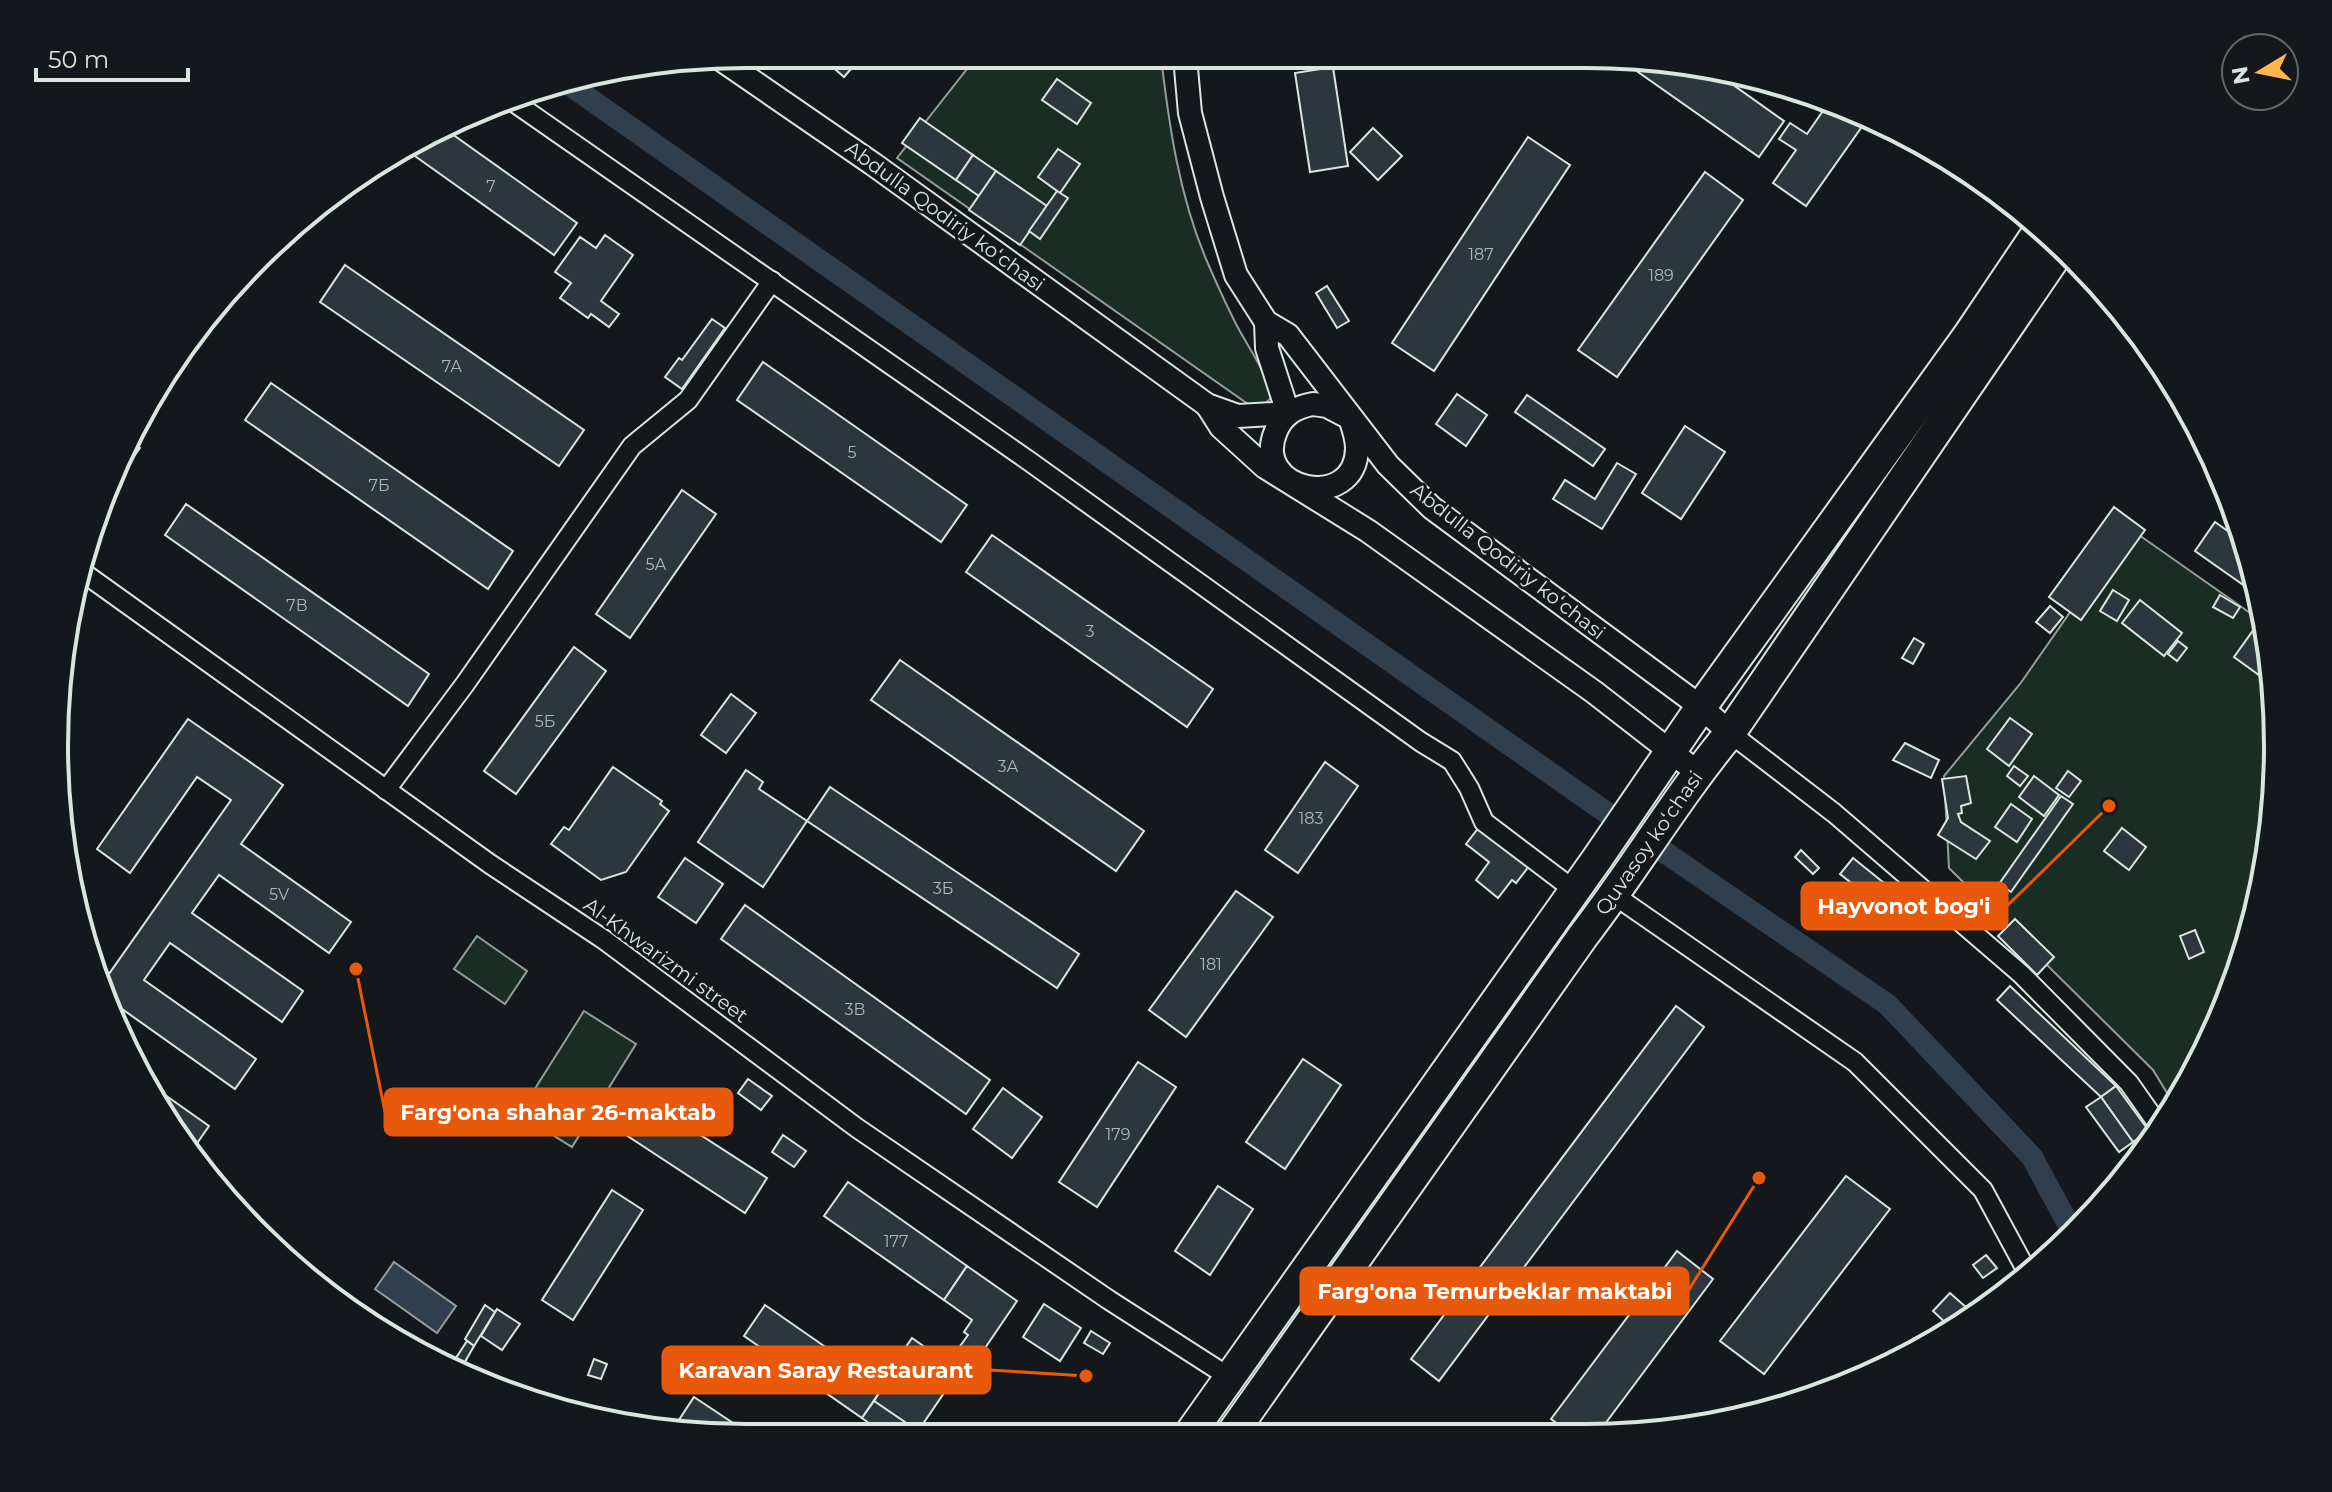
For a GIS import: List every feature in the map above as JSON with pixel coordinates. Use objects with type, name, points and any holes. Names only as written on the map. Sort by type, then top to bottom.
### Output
[{"type":"main road","name":"Quvasoy koʻchasi","points":[[1197,1424],[1669,752],[1968,336],[2034,237]]},
{"type":"main road","name":"Quvasoy koʻchasi","points":[[1239,1424],[1620,886],[1697,772],[1730,733],[2055,257]]},
{"type":"street","name":"Abdulla Qodiriy koʻchasi","points":[[734,68],[873,164],[1207,405],[1238,416],[1288,413]]},
{"type":"street","points":[[1186,68],[1190,113],[1212,197],[1236,275],[1266,322],[1267,348],[1288,413]]},
{"type":"street","points":[[521,107],[1452,761],[1469,788],[1484,822],[1584,877]]},
{"type":"street","points":[[386,790],[465,684],[632,446],[688,400],[772,281]]},
{"type":"street","name":"Abdulla Qodiriy koʻchasi","points":[[1266,322],[1288,335],[1388,465],[1432,508],[1701,707],[1730,733]]},
{"type":"street","points":[[1313,404],[1327,406],[1350,418],[1357,448],[1347,474],[1324,488],[1310,489],[1284,477],[1272,451],[1273,437],[1288,413],[1300,406],[1313,404]]},
{"type":"street","name":"Abdulla Qodiriy koʻchasi","points":[[1207,405],[1221,427],[1265,467],[1368,531],[1594,692],[1697,772]]},
{"type":"street","name":"Al-Khwarizmi street","points":[[90,577],[490,864],[603,939],[857,1128],[1109,1300],[1229,1377]]},
{"type":"street","points":[[1730,733],[1834,813],[2021,974],[2129,1083],[2153,1118]]},
{"type":"street","points":[[1620,886],[1855,1062],[1983,1190],[2023,1264]]},
{"type":"green space","points":[[968,68],[1163,68],[1182,185],[1197,235],[1220,290],[1265,377],[1271,397],[1264,404],[1248,404],[897,158]]},
{"type":"green space","points":[[2129,528],[2251,614],[2263,702],[2264,746],[2263,790],[2251,878],[2228,964],[2194,1046],[2168,1094],[2153,1070],[1949,868],[1944,776],[2020,684]]},
{"type":"green space","points":[[477,936],[527,971],[505,1004],[454,969]]},
{"type":"green space","points":[[584,1011],[636,1044],[572,1147],[519,1114]]},
{"type":"water","points":[[394,1262],[456,1306],[437,1333],[375,1289]]},
{"type":"building","points":[[834,68],[852,68],[844,77]]},
{"type":"building","points":[[1333,68],[1348,166],[1310,172],[1295,73]]},
{"type":"building","points":[[1635,70],[1732,84],[1784,121],[1759,157]]},
{"type":"building","points":[[1057,79],[1091,103],[1077,124],[1042,100]]},
{"type":"building","points":[[1823,111],[1861,127],[1806,206],[1773,183],[1796,150],[1779,139],[1790,123],[1807,134]]},
{"type":"building","points":[[920,118],[973,155],[956,180],[902,143]]},
{"type":"building","points":[[1373,128],[1402,156],[1378,180],[1350,152]]},
{"type":"building","points":[[453,135],[577,223],[554,255],[414,155]]},
{"type":"building","points":[[1528,137],[1570,165],[1434,371],[1392,343]]},
{"type":"building","points":[[1058,149],[1080,164],[1060,193],[1038,177]]},
{"type":"building","points":[[973,155],[996,171],[979,196],[956,180]]},
{"type":"building","points":[[996,171],[1047,206],[1020,245],[969,210]]},
{"type":"building","points":[[1705,172],[1743,200],[1617,377],[1578,350]]},
{"type":"building","points":[[1057,191],[1068,198],[1040,239],[1029,231]]},
{"type":"building","points":[[605,235],[633,255],[601,301],[619,314],[609,327],[591,314],[588,318],[560,298],[571,283],[555,272],[580,237],[596,248]]},
{"type":"building","points":[[345,265],[584,430],[559,466],[320,302]]},
{"type":"building","points":[[1327,286],[1349,321],[1337,328],[1316,293]]},
{"type":"building","points":[[712,319],[725,328],[682,389],[665,377],[679,358],[682,360]]},
{"type":"building","points":[[763,362],[967,505],[941,542],[737,400]]},
{"type":"building","points":[[271,383],[513,551],[488,589],[245,420]]},
{"type":"building","points":[[1457,394],[1487,415],[1466,446],[1436,424]]},
{"type":"building","points":[[1527,395],[1605,449],[1593,466],[1515,412]]},
{"type":"building","points":[[1685,426],[1725,452],[1681,519],[1642,493]]},
{"type":"building","points":[[1617,463],[1636,474],[1602,529],[1553,499],[1565,480],[1595,499]]},
{"type":"building","points":[[682,490],[716,514],[630,638],[596,614]]},
{"type":"building","points":[[186,504],[429,674],[408,706],[165,535]]},
{"type":"building","points":[[2114,507],[2145,530],[2081,620],[2049,597]]},
{"type":"building","points":[[2215,522],[2229,532],[2244,586],[2195,551]]},
{"type":"building","points":[[992,535],[1213,689],[1187,727],[966,572]]},
{"type":"building","points":[[2113,590],[2129,600],[2117,621],[2100,611]]},
{"type":"building","points":[[2220,595],[2240,607],[2233,618],[2213,607]]},
{"type":"building","points":[[2140,600],[2182,633],[2164,656],[2122,623]]},
{"type":"building","points":[[2050,606],[2063,617],[2050,633],[2036,622]]},
{"type":"building","points":[[2254,630],[2260,676],[2234,657]]},
{"type":"building","points":[[1914,638],[1924,644],[1913,664],[1902,658]]},
{"type":"building","points":[[2178,641],[2187,648],[2177,661],[2168,654]]},
{"type":"building","points":[[574,647],[606,671],[516,794],[484,771]]},
{"type":"building","points":[[900,660],[1144,831],[1116,871],[871,700]]},
{"type":"building","points":[[731,694],[756,713],[726,753],[701,735]]},
{"type":"building","points":[[2010,718],[2032,734],[2009,766],[1987,749]]},
{"type":"building","points":[[188,719],[283,785],[241,844],[351,922],[329,953],[219,875],[192,913],[303,991],[282,1022],[170,943],[144,980],[256,1059],[235,1089],[122,1009],[108,975],[231,800],[197,777],[130,873],[97,849]]},
{"type":"building","points":[[1905,743],[1939,760],[1931,778],[1893,760]]},
{"type":"building","points":[[1325,762],[1358,786],[1298,873],[1265,850]]},
{"type":"building","points":[[2014,766],[2028,776],[2020,786],[2007,776]]},
{"type":"building","points":[[613,767],[662,801],[660,804],[669,811],[626,872],[601,880],[551,844],[564,827],[569,830]]},
{"type":"building","points":[[746,770],[763,782],[759,789],[807,821],[763,887],[698,842]]},
{"type":"building","points":[[2068,771],[2081,781],[2069,797],[2056,788]]},
{"type":"building","points":[[1966,776],[1971,803],[1961,806],[1962,813],[1958,814],[1961,822],[1990,841],[1976,859],[1938,835],[1948,818],[1942,779]]},
{"type":"building","points":[[2034,776],[2059,795],[2044,816],[2019,797]]},
{"type":"building","points":[[830,787],[1079,954],[1057,988],[807,821]]},
{"type":"building","points":[[2061,796],[2073,804],[2011,892],[1999,884]]},
{"type":"building","points":[[2011,804],[2032,819],[2017,842],[1995,827]]},
{"type":"building","points":[[1480,826],[1530,865],[1516,883],[1512,880],[1498,898],[1476,880],[1489,862],[1466,844]]},
{"type":"building","points":[[2122,828],[2146,847],[2129,870],[2104,851]]},
{"type":"building","points":[[1801,850],[1819,868],[1813,874],[1795,857]]},
{"type":"building","points":[[685,858],[723,884],[696,923],[658,897]]},
{"type":"building","points":[[1853,858],[1894,891],[1882,907],[1840,874]]},
{"type":"building","points":[[1236,891],[1273,917],[1186,1037],[1149,1010]]},
{"type":"building","points":[[745,905],[990,1080],[966,1114],[721,939]]},
{"type":"building","points":[[2015,919],[2054,957],[2037,975],[1998,936]]},
{"type":"building","points":[[2195,930],[2204,952],[2189,959],[2180,936]]},
{"type":"building","points":[[2010,986],[2116,1086],[2101,1097],[1997,1000]]},
{"type":"building","points":[[1676,1006],[1704,1027],[1439,1381],[1411,1359]]},
{"type":"building","points":[[1303,1059],[1341,1085],[1285,1169],[1246,1142]]},
{"type":"building","points":[[1138,1062],[1176,1087],[1097,1207],[1059,1182]]},
{"type":"building","points":[[748,1079],[772,1096],[761,1110],[738,1093]]},
{"type":"building","points":[[2116,1086],[2147,1128],[2140,1138],[2133,1142],[2101,1097]]},
{"type":"building","points":[[1003,1088],[1042,1117],[1012,1158],[973,1129]]},
{"type":"building","points":[[165,1095],[209,1126],[197,1144]]},
{"type":"building","points":[[2101,1097],[2133,1142],[2119,1152],[2086,1107]]},
{"type":"building","points":[[648,1101],[767,1178],[745,1213],[626,1135]]},
{"type":"building","points":[[783,1135],[806,1151],[794,1167],[772,1152]]},
{"type":"building","points":[[1846,1176],[1890,1209],[1764,1374],[1720,1341]]},
{"type":"building","points":[[848,1182],[967,1266],[944,1300],[824,1216]]},
{"type":"building","points":[[1218,1186],[1253,1209],[1210,1275],[1175,1251]]},
{"type":"building","points":[[612,1190],[643,1210],[573,1320],[542,1300]]},
{"type":"building","points":[[1677,1251],[1713,1279],[1605,1424],[1558,1424],[1551,1419]]},
{"type":"building","points":[[1986,1255],[1997,1268],[1983,1278],[1973,1265]]},
{"type":"building","points":[[967,1266],[1017,1301],[966,1376],[948,1363],[968,1335],[964,1332],[972,1320],[944,1300]]},
{"type":"building","points":[[1950,1293],[1966,1307],[1944,1321],[1933,1311]]},
{"type":"building","points":[[1044,1304],[1081,1328],[1060,1361],[1023,1337]]},
{"type":"building","points":[[485,1305],[495,1312],[474,1346],[465,1339]]},
{"type":"building","points":[[765,1305],[883,1387],[862,1418],[744,1336]]},
{"type":"building","points":[[497,1309],[520,1324],[502,1350],[481,1336]]},
{"type":"building","points":[[1091,1331],[1110,1343],[1103,1354],[1084,1343]]},
{"type":"building","points":[[912,1338],[959,1371],[923,1424],[908,1424],[874,1401],[883,1387],[880,1385]]},
{"type":"building","points":[[467,1341],[474,1346],[465,1362],[456,1358]]},
{"type":"building","points":[[594,1359],[607,1364],[601,1379],[588,1375]]},
{"type":"building","points":[[694,1397],[734,1424],[702,1423],[679,1420]]},
{"type":"building","points":[[874,1401],[908,1424],[870,1424],[862,1418]]},
{"type":"waterway","points":[[577,90],[1597,806],[1887,1004],[2032,1157],[2067,1223]]},
{"type":"place","name":"Hayvonot bog'i","points":[[2109,806]]},
{"type":"place","name":"Farg'ona shahar 26-maktab","points":[[356,969]]},
{"type":"place","name":"Farg'ona Temurbeklar maktabi","points":[[1759,1178]]},
{"type":"place","name":"Karavan Saray Restaurant","points":[[1086,1376]]}]
